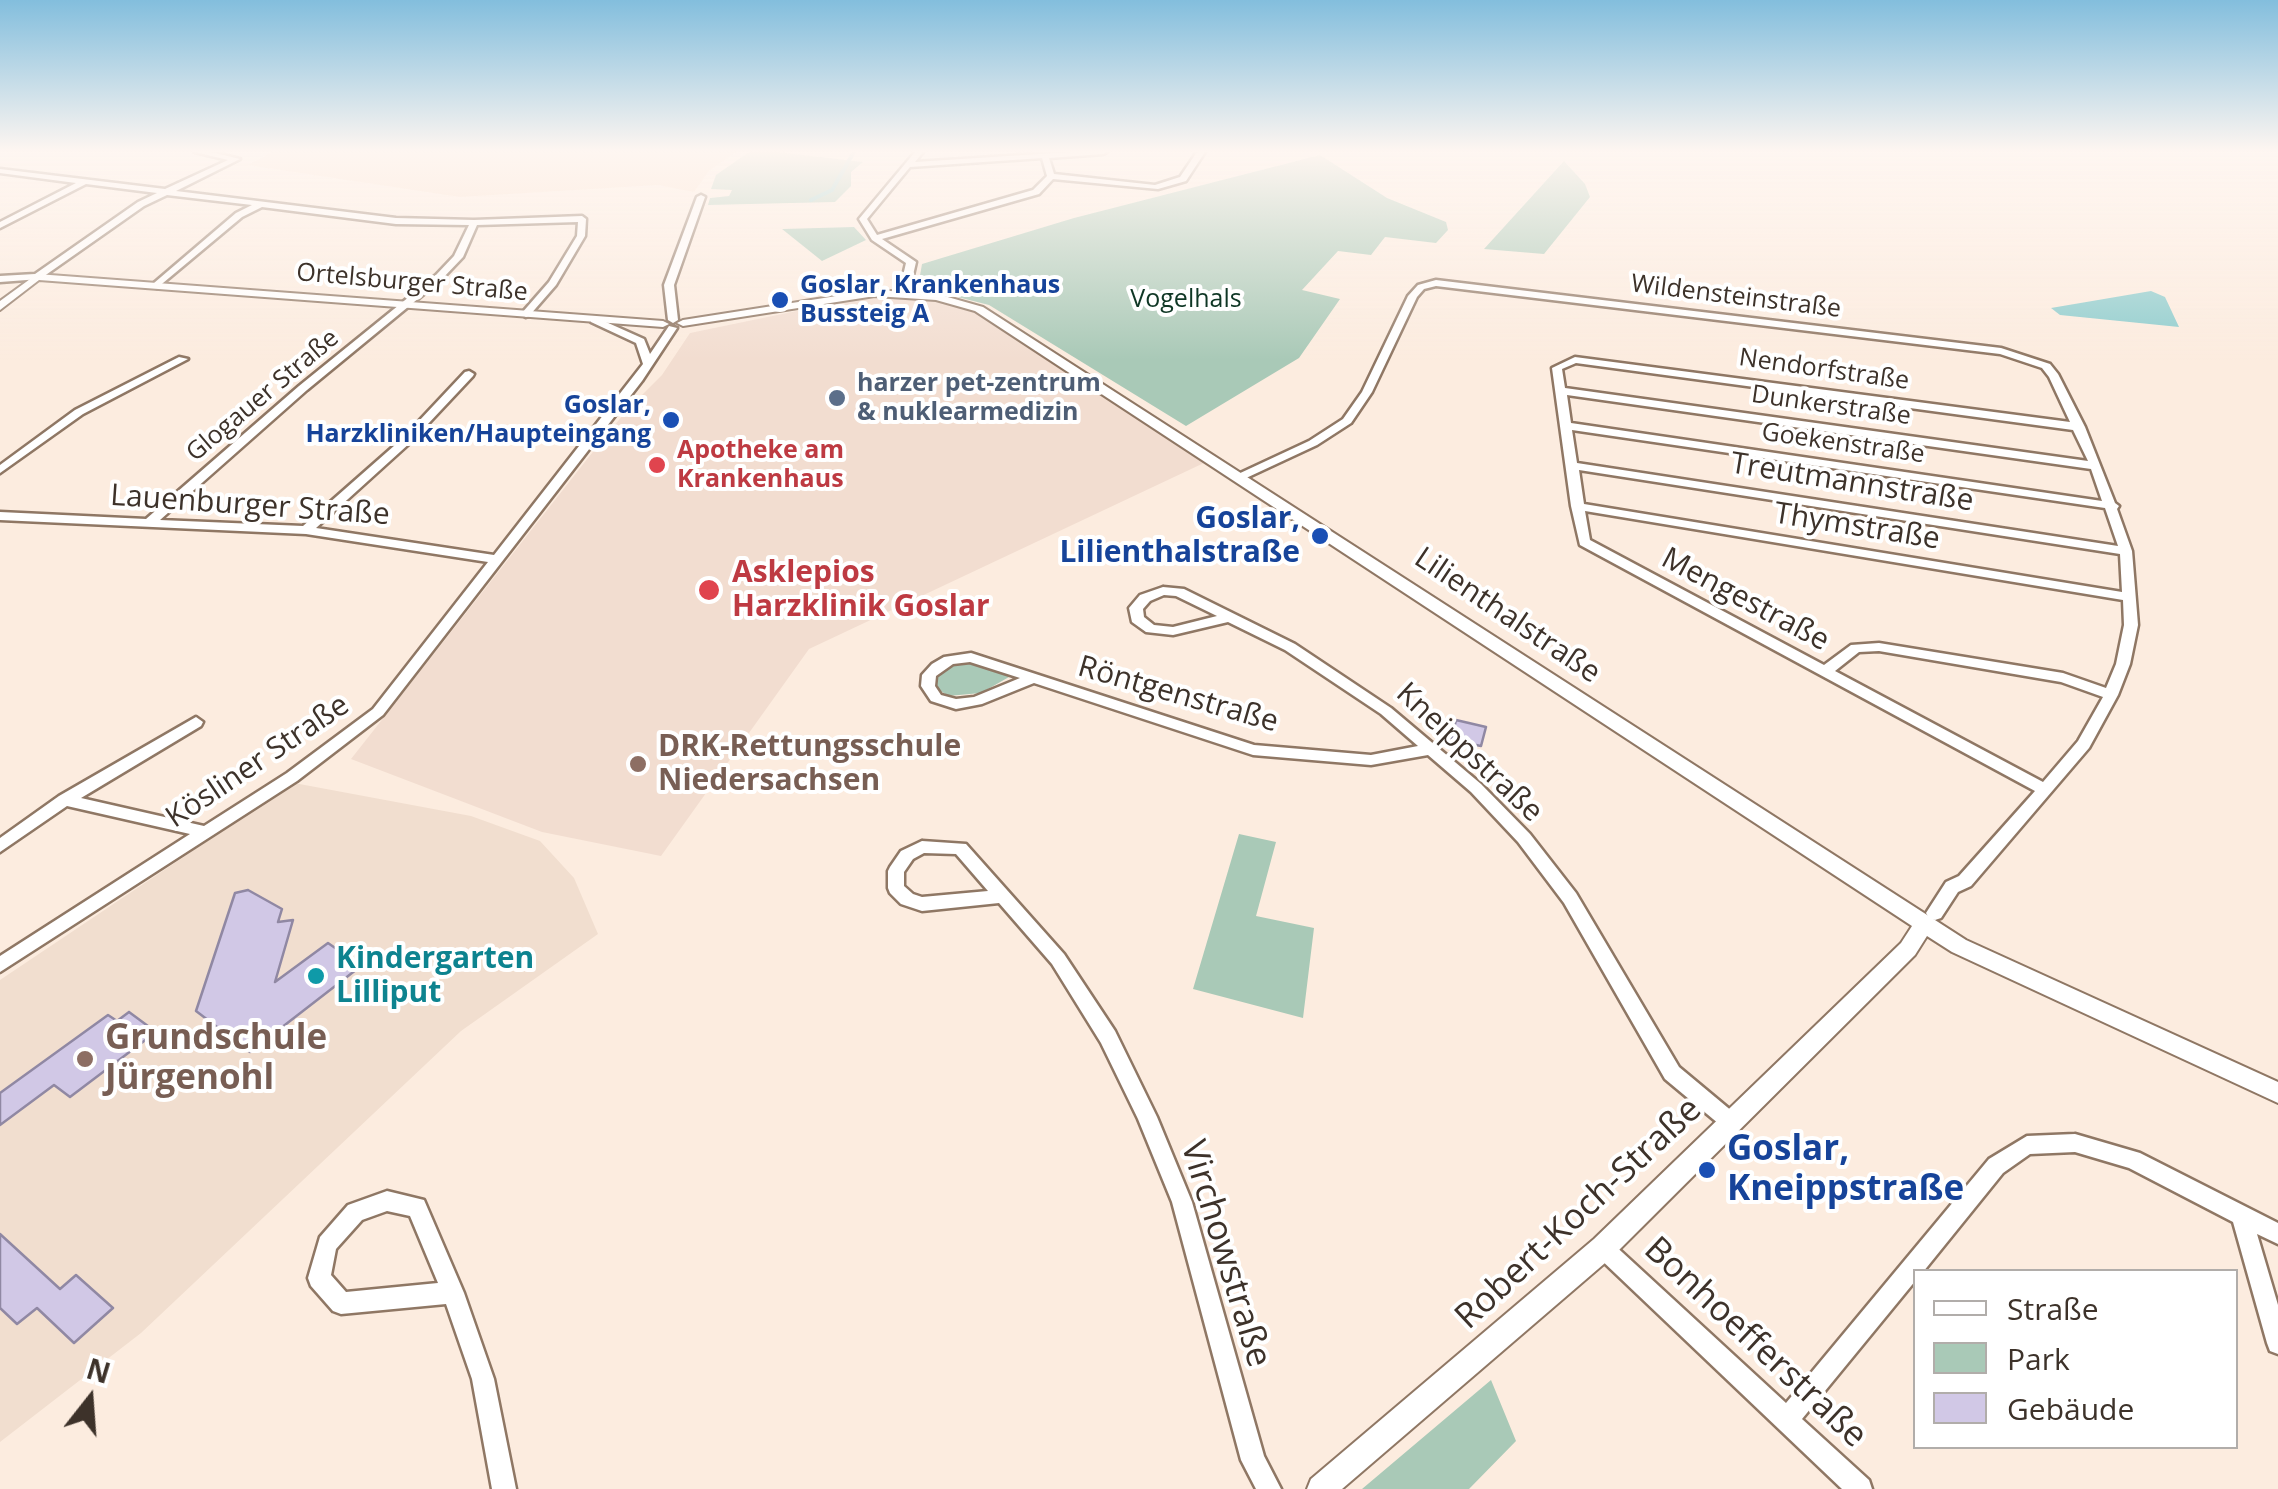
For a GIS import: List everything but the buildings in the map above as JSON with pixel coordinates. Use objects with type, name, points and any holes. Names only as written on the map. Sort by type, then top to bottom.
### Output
[{"type":"street","points":[[0,307],[125,221]]},
{"type":"street","points":[[157,286],[232,221]]},
{"type":"street","points":[[429,221],[507,221]]},
{"type":"street","points":[[526,314],[553,283],[580,236],[582,221]]},
{"type":"street","points":[[673,324],[670,285],[692,221]]},
{"type":"street","points":[[864,221],[875,238],[913,265],[904,293]]},
{"type":"street","points":[[875,238],[933,221]]},
{"type":"street","name":"Glogauer Straße","points":[[151,521],[458,257],[474,223]]},
{"type":"street","points":[[0,278],[42,277]]},
{"type":"street","points":[[0,316],[42,277]]},
{"type":"street","name":"Ortelsburger Straße","points":[[42,277],[673,324]]},
{"type":"street","name":"Wildensteinstraße","points":[[1240,477],[1313,443],[1347,421],[1367,392],[1413,296],[1427,284],[1463,283],[2001,351],[2039,362],[2054,376],[2079,427]]},
{"type":"street","name":"Lilienthalstraße","points":[[673,324],[842,296],[904,293],[955,300],[996,318],[1924,924],[1979,956],[2278,1094]]},
{"type":"street","points":[[594,320],[640,340],[648,364]]},
{"type":"street","name":"Kösliner Straße","points":[[0,965],[292,777],[378,712],[648,364],[673,324]]},
{"type":"street","points":[[0,470],[78,412],[183,359]]},
{"type":"street","name":"Nendorfstraße","points":[[1564,362],[1575,360],[2079,427]]},
{"type":"street","name":"Mengestraße","points":[[1564,362],[1558,368],[1560,390],[1584,542],[2046,790]]},
{"type":"street","points":[[306,530],[407,440],[468,374]]},
{"type":"street","name":"Dunkerstraße","points":[[1560,390],[2096,466]]},
{"type":"street","name":"Goekenstraße","points":[[1566,426],[2113,506]]},
{"type":"street","points":[[1924,924],[1961,892],[1964,880],[2084,744],[2123,664],[2130,625],[2126,551],[2113,506],[2079,427]]},
{"type":"street","name":"Treutmannstraße","points":[[1570,465],[2126,551]]},
{"type":"street","name":"Thymstraße","points":[[1577,506],[2130,597]]},
{"type":"street","name":"Lauenburger Straße","points":[[0,516],[306,530],[494,559]]},
{"type":"street","name":"Kneippstraße","points":[[1227,618],[1173,631],[1151,629],[1137,619],[1136,608],[1145,598],[1163,591],[1179,592],[1290,648],[1341,679],[1431,749],[1524,838],[1570,898],[1672,1073],[1732,1123]]},
{"type":"street","points":[[1826,672],[1856,648],[1879,646],[2063,678],[2111,695]]},
{"type":"street","name":"Röntgenstraße","points":[[1030,680],[977,701],[956,704],[936,698],[928,686],[937,667],[948,660],[971,658],[1252,750],[1371,760],[1431,749]]},
{"type":"street","points":[[0,846],[64,800],[196,722]]},
{"type":"street","points":[[64,800],[206,832]]},
{"type":"street","name":"Virchowstraße","points":[[1003,896],[922,904],[907,899],[896,888],[896,871],[907,854],[922,847],[960,848],[1003,896],[1065,969],[1108,1037],[1147,1116],[1182,1202],[1253,1460],[1269,1489]]},
{"type":"street","name":"Robert-Koch-Straße","points":[[1322,1489],[1603,1248],[1908,948],[1924,924]]},
{"type":"street","points":[[1786,1421],[1996,1166],[2027,1146],[2076,1144],[2133,1160],[2278,1234]]},
{"type":"street","points":[[453,1293],[341,1303],[319,1278],[327,1244],[356,1212],[387,1202],[417,1207],[453,1293],[483,1379],[504,1489]]},
{"type":"street","points":[[2242,1218],[2278,1343]]},
{"type":"street","name":"Bonhoefferstraße","points":[[1603,1248],[1860,1489]]},
{"type":"shaded area","name":"Asklepios Harzklinik Goslar","points":[[900,296],[981,312],[1206,462],[809,649],[661,856],[542,832],[351,759],[588,458],[662,375],[690,333],[845,301]]},
{"type":"shaded area","points":[[294,783],[471,816],[540,841],[574,878],[598,934],[461,1031],[141,1333],[0,1442],[0,980]]},
{"type":"green space","name":"Vogelhals","points":[[1062,221],[1445,221],[1448,230],[1436,243],[1385,237],[1371,255],[1338,251],[1302,290],[1340,299],[1299,358],[1186,426],[989,305],[918,287],[922,264]]},
{"type":"green space","points":[[1509,221],[1570,221],[1544,254],[1484,249]]},
{"type":"green space","points":[[854,227],[866,240],[822,261],[782,229]]},
{"type":"green space","points":[[965,662],[1009,677],[981,693],[948,696],[938,689],[935,679],[952,664]]},
{"type":"green space","points":[[1239,834],[1276,842],[1256,916],[1314,928],[1303,1018],[1193,989]]},
{"type":"green space","points":[[1491,1380],[1516,1441],[1469,1489],[1362,1489]]},
{"type":"water","points":[[2151,291],[2165,297],[2179,327],[2060,315],[2051,308]]},
{"type":"place","name":"Goslar, Krankenhaus Bussteig A","points":[[780,300]]},
{"type":"place","name":"harzer pet-zentrum & nuklearmedizin","points":[[837,398]]},
{"type":"place","name":"Goslar, Harzkliniken/Haupteingang","points":[[671,420]]},
{"type":"place","name":"Apotheke am Krankenhaus","points":[[657,465]]},
{"type":"place","name":"Goslar, Lilienthalstraße","points":[[1320,536]]},
{"type":"place","name":"Asklepios Harzklinik Goslar","points":[[709,590]]},
{"type":"place","name":"DRK-Rettungsschule Niedersachsen","points":[[638,764]]},
{"type":"place","name":"Kindergarten Lilliput","points":[[316,976]]},
{"type":"place","name":"Grundschule Jürgenohl","points":[[85,1059]]},
{"type":"place","name":"Goslar, Kneippstraße","points":[[1707,1170]]}]
